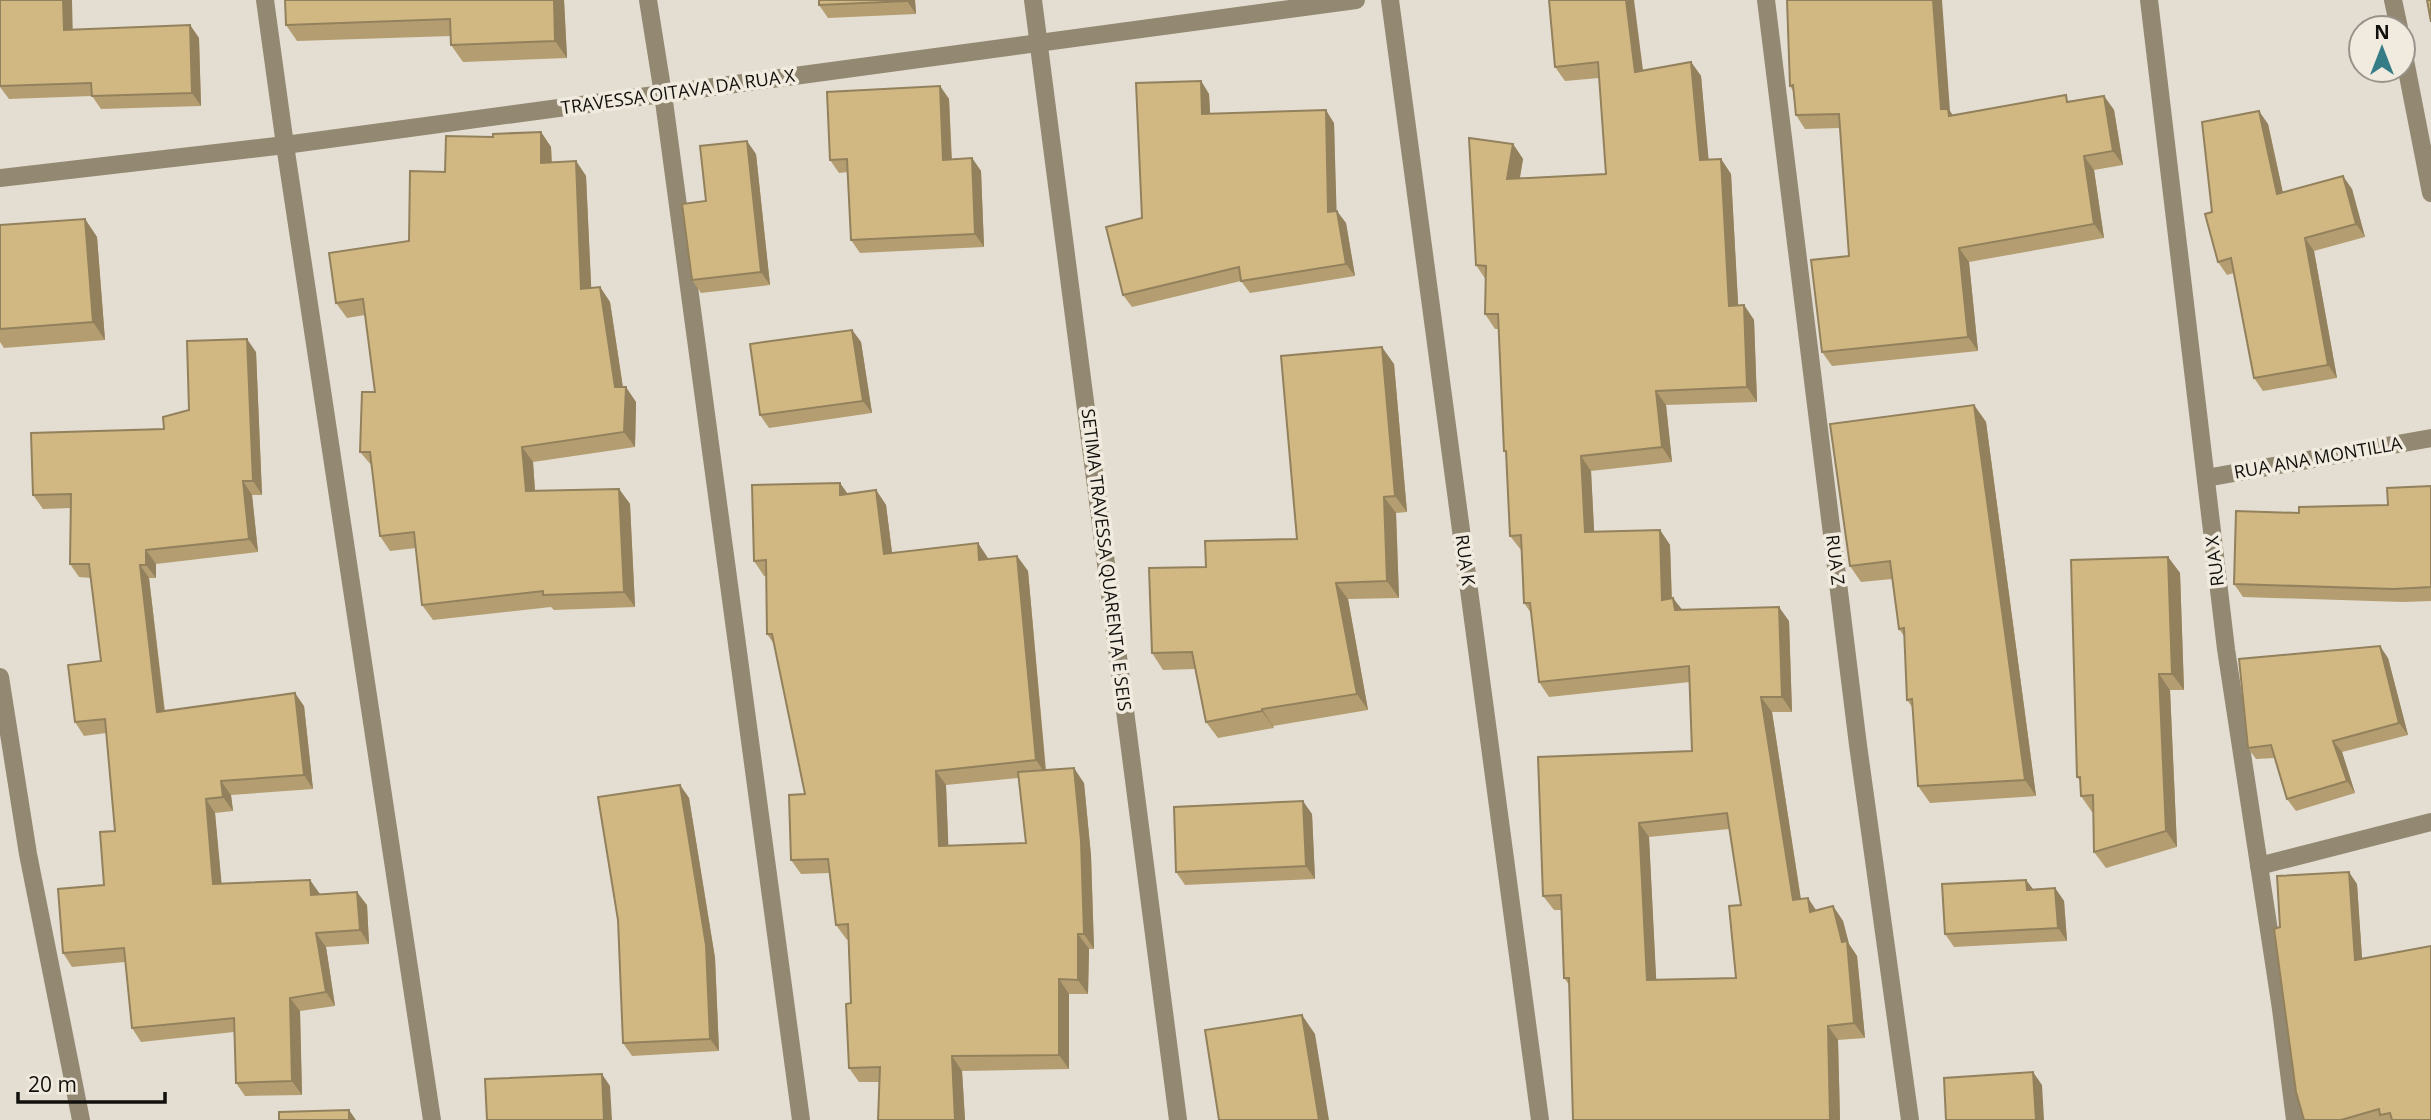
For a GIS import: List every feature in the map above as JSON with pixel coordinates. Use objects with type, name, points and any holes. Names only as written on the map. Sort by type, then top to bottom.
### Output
[{"type":"street","points":[[265,0],[432,1120]]},
{"type":"street","points":[[648,0],[663,94],[801,1120]]},
{"type":"street","name":"SETIMA TRAVESSA QUARENTA E SEIS","points":[[1033,0],[1178,1120]]},
{"type":"street","name":"TRAVESSA OITAVA DA RUA X","points":[[0,178],[285,145],[1356,0]]},
{"type":"street","name":"RUA K","points":[[1390,0],[1540,1120]]},
{"type":"street","name":"RUA Z","points":[[1766,0],[1858,746],[1910,1120]]},
{"type":"street","name":"RUA X","points":[[2150,0],[2226,649],[2295,1120]]},
{"type":"street","points":[[2410,84],[2431,193]]},
{"type":"street","name":"RUA ANA MONTILLA","points":[[2206,478],[2431,438]]},
{"type":"street","points":[[0,677],[28,854],[81,1120]]},
{"type":"street","points":[[2259,866],[2431,822]]},
{"type":"building","points":[[0,0],[63,0],[64,30],[190,25],[192,93],[92,96],[91,83],[0,86]]},
{"type":"building","points":[[285,0],[554,0],[555,41],[451,45],[450,19],[286,25]]},
{"type":"building","points":[[819,0],[907,0],[907,1],[819,5]]},
{"type":"building","points":[[1549,0],[1626,0],[1635,72],[1691,62],[1700,160],[1721,159],[1729,306],[1744,305],[1747,387],[1656,391],[1662,447],[1581,456],[1585,532],[1660,530],[1662,600],[1673,598],[1675,610],[1779,607],[1782,697],[1761,697],[1793,900],[1808,898],[1810,912],[1833,906],[1842,942],[1847,941],[1854,1023],[1828,1026],[1830,1120],[1573,1120],[1569,978],[1564,978],[1561,895],[1543,896],[1538,757],[1692,751],[1689,666],[1539,682],[1530,603],[1524,603],[1521,535],[1510,536],[1498,314],[1485,314],[1486,266],[1476,265],[1469,138],[1513,144],[1507,179],[1606,174],[1598,62],[1555,67]],"holes":[[[1727,813],[1741,905],[1729,906],[1736,978],[1647,980],[1639,823]]]},
{"type":"building","points":[[1787,0],[1933,0],[1941,109],[1948,109],[1949,116],[2066,95],[2067,102],[2104,96],[2113,151],[2084,156],[2094,224],[1959,248],[1968,337],[1822,352],[1811,260],[1849,256],[1839,114],[1796,115],[1793,85],[1790,86]]},
{"type":"building","points":[[2427,0],[2431,0],[2431,22]]},
{"type":"building","points":[[1201,81],[1202,114],[1326,110],[1328,212],[1337,211],[1346,264],[1241,281],[1239,267],[1123,295],[1106,227],[1142,218],[1136,83]]},
{"type":"building","points":[[940,86],[943,160],[972,158],[975,234],[851,240],[847,159],[830,160],[827,92]]},
{"type":"building","points":[[2259,111],[2277,194],[2343,176],[2356,224],[2305,238],[2328,365],[2254,378],[2231,258],[2218,262],[2205,214],[2212,212],[2202,122]]},
{"type":"building","points":[[541,132],[541,163],[576,161],[581,289],[600,287],[615,387],[626,387],[624,432],[522,447],[526,491],[619,489],[624,592],[543,595],[543,591],[422,605],[414,532],[380,536],[370,452],[360,452],[362,392],[375,392],[363,299],[336,303],[329,253],[409,241],[410,171],[445,172],[446,136],[493,137],[493,134]]},
{"type":"building","points":[[747,141],[761,272],[692,280],[682,204],[706,201],[700,146]]},
{"type":"building","points":[[85,219],[93,322],[0,329],[0,225]]},
{"type":"building","points":[[852,330],[863,401],[760,415],[750,344]]},
{"type":"building","points":[[247,339],[253,481],[243,481],[249,539],[146,550],[146,565],[140,565],[157,712],[295,693],[304,775],[221,781],[223,797],[206,799],[213,884],[310,880],[311,895],[357,892],[360,930],[316,933],[326,992],[290,998],[292,1081],[236,1083],[234,1018],[132,1028],[124,948],[63,953],[58,889],[104,885],[100,832],[115,831],[105,719],[75,722],[68,665],[101,661],[89,564],[70,564],[71,494],[33,495],[31,433],[164,429],[163,417],[189,410],[187,341]]},
{"type":"building","points":[[1382,347],[1395,496],[1384,497],[1387,581],[1336,583],[1357,694],[1262,709],[1206,722],[1192,652],[1152,653],[1149,568],[1206,567],[1205,541],[1297,539],[1281,356]]},
{"type":"building","points":[[1974,405],[2025,780],[1918,786],[1912,699],[1907,700],[1904,628],[1899,629],[1890,561],[1850,566],[1830,424]]},
{"type":"building","points":[[840,483],[840,495],[876,490],[884,554],[978,543],[979,560],[1017,556],[1036,760],[936,771],[939,846],[1026,843],[1018,772],[1074,768],[1081,841],[1084,934],[1078,934],[1078,980],[1059,979],[1059,1055],[952,1056],[955,1120],[878,1120],[880,1067],[849,1068],[846,1004],[851,1003],[848,924],[836,925],[828,859],[791,860],[789,795],[805,794],[772,634],[767,634],[766,560],[754,561],[752,485]]},
{"type":"building","points":[[2431,486],[2431,587],[2394,589],[2234,584],[2236,511],[2299,513],[2299,507],[2388,505],[2387,488]]},
{"type":"building","points":[[2168,557],[2172,674],[2159,674],[2166,831],[2094,852],[2093,795],[2081,796],[2080,777],[2077,777],[2071,560]]},
{"type":"building","points":[[2380,646],[2399,723],[2333,741],[2347,781],[2287,799],[2271,745],[2248,748],[2239,659]]},
{"type":"building","points":[[680,785],[706,945],[710,1039],[623,1043],[618,920],[598,797]]},
{"type":"building","points":[[1303,801],[1306,866],[1176,872],[1174,807]]},
{"type":"building","points":[[2349,872],[2355,960],[2431,946],[2431,1120],[2392,1120],[2390,1113],[2380,1115],[2379,1109],[2341,1120],[2304,1120],[2296,1092],[2274,929],[2280,927],[2277,876]]},
{"type":"building","points":[[2026,880],[2027,890],[2055,888],[2058,928],[1945,934],[1942,884]]},
{"type":"building","points":[[1302,1015],[1319,1120],[1219,1120],[1205,1030]]},
{"type":"building","points":[[2033,1072],[2036,1120],[1946,1120],[1944,1078]]},
{"type":"building","points":[[602,1074],[604,1120],[487,1120],[485,1079]]},
{"type":"building","points":[[349,1110],[349,1120],[279,1120],[279,1112]]}]
